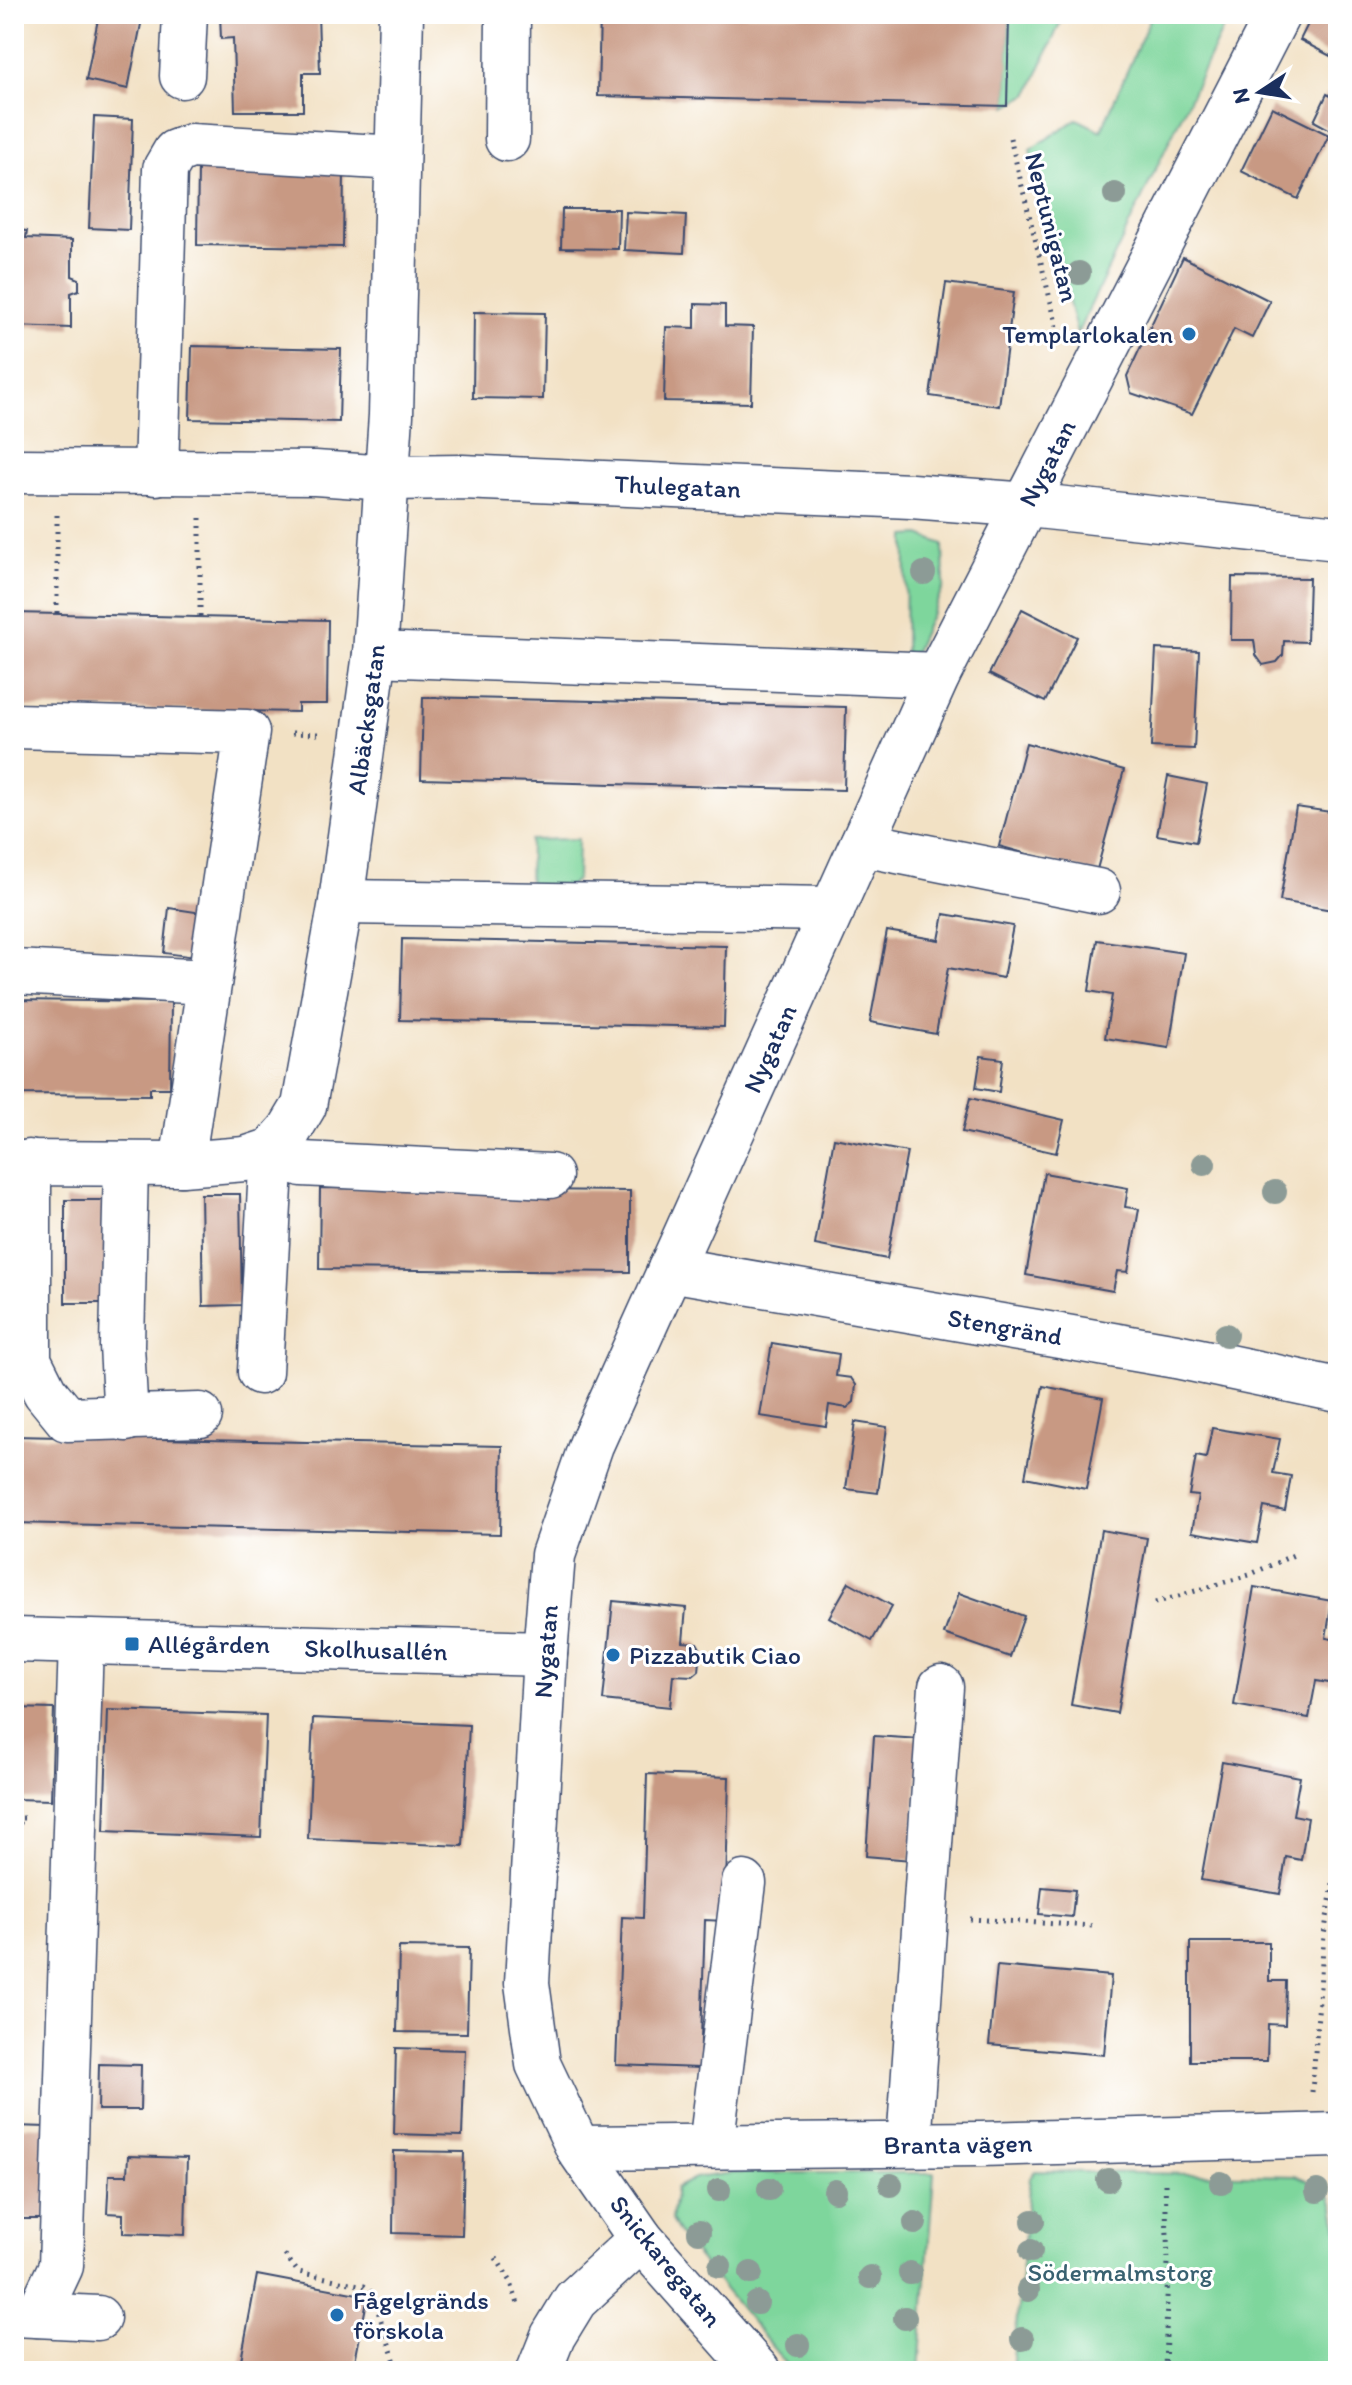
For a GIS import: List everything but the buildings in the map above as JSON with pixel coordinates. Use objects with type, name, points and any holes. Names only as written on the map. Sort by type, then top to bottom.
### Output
[{"type":"street","points":[[182,76],[185,14]]},
{"type":"street","name":"Albäcksgatan","points":[[272,1150],[289,1131],[304,1106],[341,902],[375,654],[388,478],[401,14]]},
{"type":"street","points":[[507,139],[508,14]]},
{"type":"street","name":"Nygatan","points":[[578,2148],[538,2064],[527,1983],[553,1555],[591,1445],[938,675],[1278,14]]},
{"type":"street","points":[[156,473],[165,169],[175,152],[191,146],[397,158]]},
{"type":"street","name":"Thulegatan","points":[[14,471],[462,477],[911,496],[1028,505],[1338,538]]},
{"type":"street","points":[[375,654],[938,675]]},
{"type":"street","points":[[14,726],[247,732],[182,1164]]},
{"type":"street","points":[[862,844],[1098,891]]},
{"type":"street","points":[[341,902],[833,909]]},
{"type":"street","points":[[14,972],[209,982]]},
{"type":"street","points":[[260,1372],[272,1150]]},
{"type":"street","points":[[200,1415],[67,1419],[45,1392],[29,1360],[22,1163],[182,1164],[245,1159],[272,1150],[302,1164],[550,1176]]},
{"type":"street","points":[[126,1164],[122,1346],[126,1419]]},
{"type":"street","name":"Stengränd","points":[[670,1269],[1176,1356],[1338,1390]]},
{"type":"street","name":"Skolhusallén","points":[[14,1640],[545,1654]]},
{"type":"street","points":[[26,2314],[61,2266],[81,1642]]},
{"type":"street","points":[[909,2144],[941,1687]]},
{"type":"street","points":[[711,2146],[744,1883]]},
{"type":"street","name":"Branta vägen","points":[[578,2148],[1326,2136]]},
{"type":"street","name":"Snickaregatan","points":[[578,2148],[641,2239],[758,2371]]},
{"type":"street","points":[[539,2371],[553,2336],[575,2300],[641,2239]]},
{"type":"street","points":[[26,2314],[98,2318]]},
{"type":"path","name":"Neptunigatan","points":[[1010,138],[1061,347]]},
{"type":"path","points":[[57,501],[57,614]]},
{"type":"path","points":[[200,503],[200,617]]},
{"type":"path","points":[[247,732],[364,735]]},
{"type":"path","points":[[1155,1603],[1249,1575],[1298,1553]]},
{"type":"path","points":[[14,1829],[26,1818]]},
{"type":"path","points":[[1326,2136],[1309,2104],[1315,2082],[1324,1935],[1338,1855]]},
{"type":"path","points":[[925,1917],[1093,1926]]},
{"type":"path","points":[[1164,2180],[1168,2261],[1165,2371]]},
{"type":"path","points":[[285,2255],[298,2272],[364,2286],[372,2293],[398,2371]]},
{"type":"green space","points":[[1009,14],[1064,14],[1029,94],[1007,106]]},
{"type":"green space","points":[[1152,14],[1230,14],[1077,334],[1030,150],[1077,119],[1101,131]]},
{"type":"green space","points":[[920,535],[943,544],[944,586],[905,674],[906,536]]},
{"type":"green space","points":[[578,839],[577,879],[560,894],[529,893],[530,840]]},
{"type":"green space","name":"Södermalmstorg","points":[[1035,2171],[1296,2176],[1321,2188],[1334,2206],[1337,2225],[1340,2278],[1338,2371],[1012,2371],[1030,2178]]},
{"type":"green space","points":[[732,2173],[934,2173],[919,2371],[792,2371],[679,2234],[671,2220],[676,2188],[695,2178]]},
{"type":"place","name":"Templarlokalen","points":[[1189,334]]},
{"type":"place","name":"Allégården","points":[[132,1644]]},
{"type":"place","name":"Pizzabutik Ciao","points":[[613,1655]]},
{"type":"place","name":"Fågelgränds förskola","points":[[337,2315]]}]
